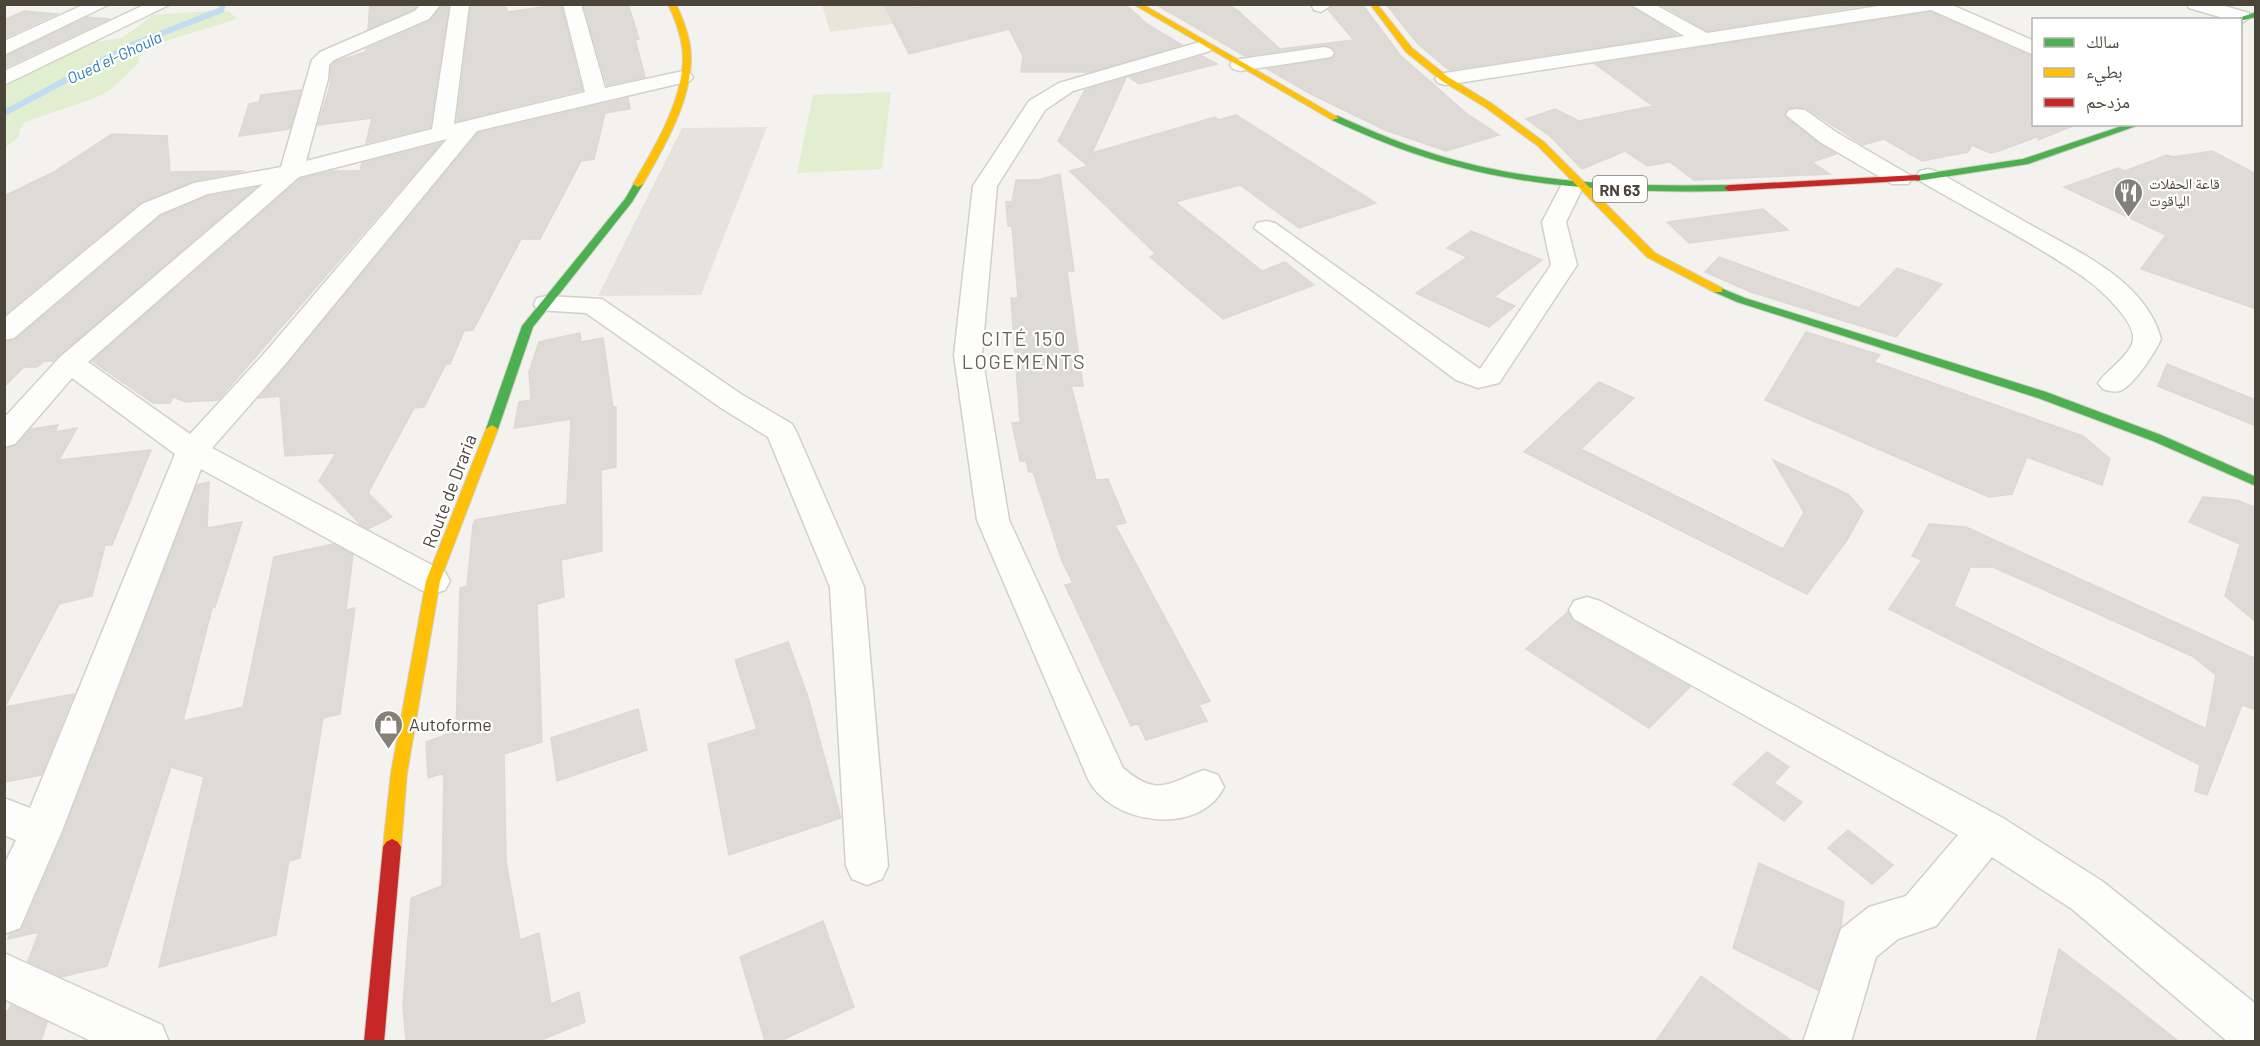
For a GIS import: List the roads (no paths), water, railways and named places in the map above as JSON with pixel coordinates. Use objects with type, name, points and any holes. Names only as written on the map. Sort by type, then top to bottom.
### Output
[{"type":"main road","name":"Route de Draria","points":[[374,1041],[399,773],[433,581],[501,405],[528,326],[628,200],[662,143],[687,60],[682,27],[672,4]]},
{"type":"main road","name":"RN 63","points":[[1136,4],[1203,47],[1240,65],[1313,108],[1414,152],[1469,168],[1576,187],[1722,190],[1900,179],[1988,170],[2051,154],[2132,126]]},
{"type":"main road","points":[[1373,4],[1408,50],[1445,79],[1488,105],[1541,144],[1576,187],[1651,255],[1689,277],[1730,295],[2042,395],[2157,438],[2256,482]]},
{"type":"street","points":[[4,49],[101,4]]},
{"type":"street","points":[[4,79],[162,4]]},
{"type":"street","points":[[4,437],[70,363],[291,172],[318,79],[319,64],[327,56],[422,15],[432,4]]},
{"type":"street","points":[[4,914],[23,824],[192,452],[272,362],[455,130],[460,4]]},
{"type":"street","points":[[572,4],[596,95]]},
{"type":"street","points":[[1639,4],[1704,39]]},
{"type":"street","points":[[1840,4],[1862,15]]},
{"type":"street","points":[[1445,79],[1933,4],[2032,48]]},
{"type":"street","points":[[2196,4],[2245,17]]},
{"type":"street","points":[[1771,10],[1800,25]]},
{"type":"street","points":[[1203,47],[1066,87],[1037,106],[985,186],[968,356],[993,520],[1108,779],[1119,790],[1151,803],[1180,800],[1204,787]]},
{"type":"street","points":[[1240,65],[1324,52]]},
{"type":"street","points":[[4,332],[152,208],[171,197],[291,172],[596,95],[683,77]]},
{"type":"street","points":[[1797,115],[1828,137],[1900,179]]},
{"type":"street","points":[[1928,176],[2090,269],[2124,298],[2143,323],[2147,339],[2141,352],[2113,384]]},
{"type":"street","points":[[1266,228],[1466,374],[1478,379],[1489,376],[1564,265],[1554,222],[1576,187]]},
{"type":"street","points":[[547,304],[592,305],[731,401],[781,431],[847,587],[867,866]]},
{"type":"street","points":[[70,363],[192,452],[433,581]]},
{"type":"street","points":[[1587,610],[1988,831],[2087,895],[2256,1034]]},
{"type":"street","points":[[1827,1041],[1857,944],[1885,922],[1920,912],[1988,831]]},
{"type":"street","points":[[4,975],[145,1041]]},
{"type":"waterway","name":"Oued el-Ghoula","points":[[4,113],[132,45],[221,10],[223,4]]},
{"type":"place","name":"قاعة الحفلات الياقوت","points":[[2128,218]]},
{"type":"place","name":"Autoforme","points":[[388,750]]},
{"type":"district","name":"CITÉ 150 LOGEMENTS","points":[[1024,350]]}]
